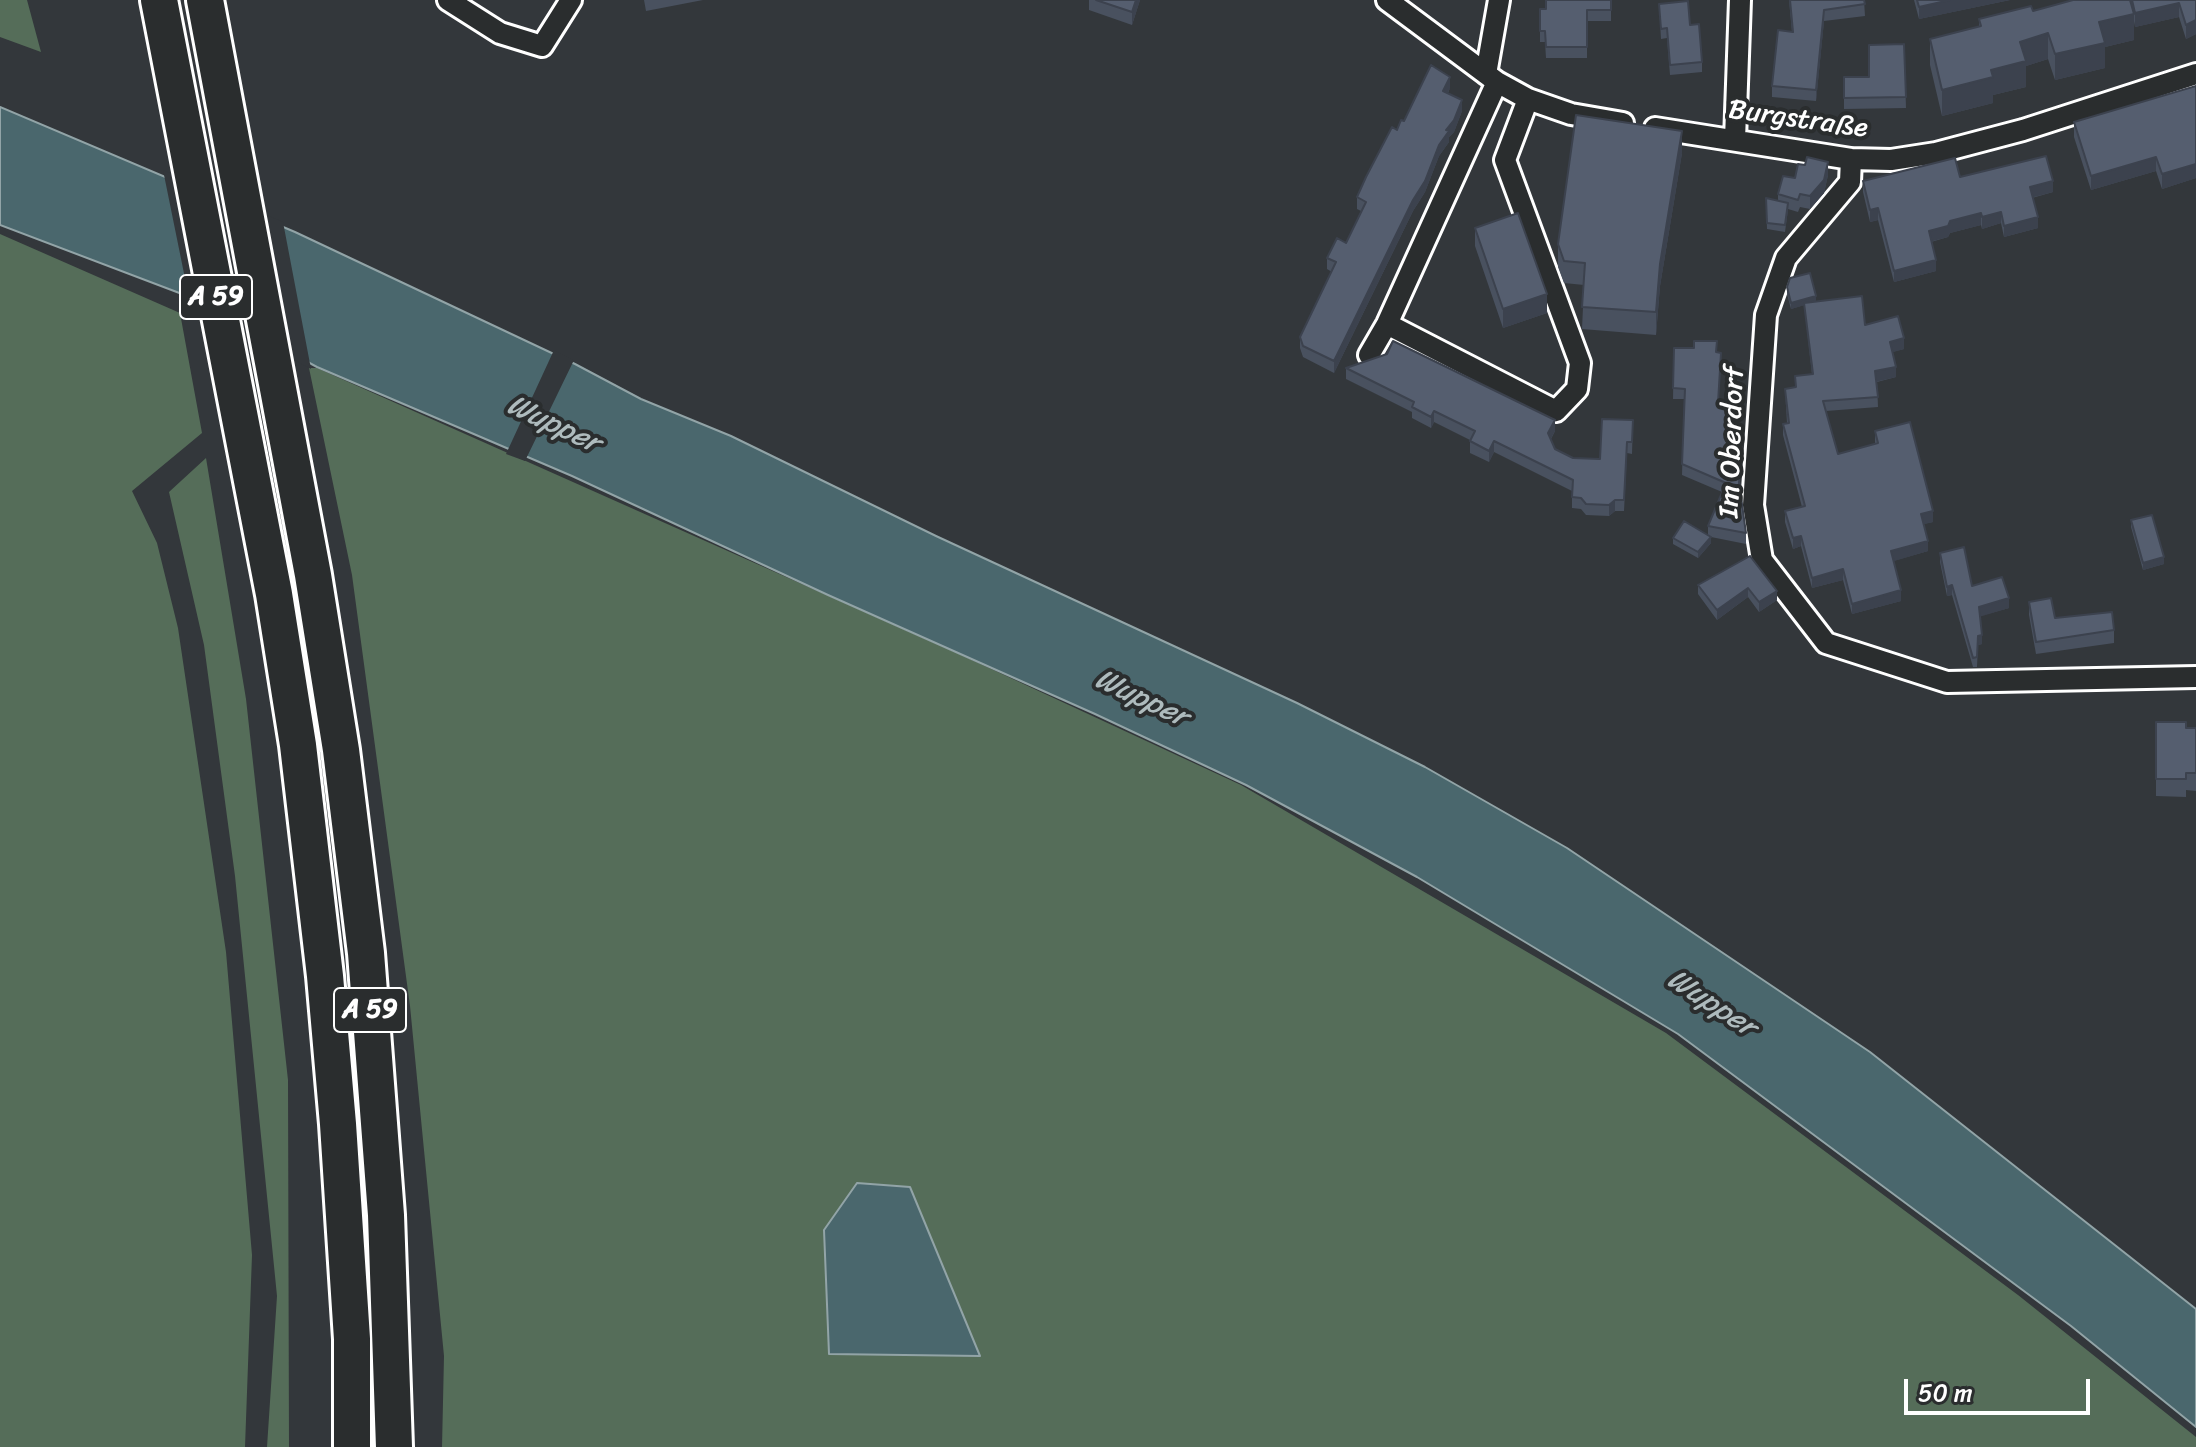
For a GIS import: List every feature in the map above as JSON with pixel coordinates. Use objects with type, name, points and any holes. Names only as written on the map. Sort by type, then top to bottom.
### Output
[{"type":"highway","name":"A 59","points":[[159,0],[274,594],[298,745],[328,1006],[352,1339],[352,1447]]},
{"type":"highway","name":"A 59","points":[[205,0],[313,575],[341,750],[366,953],[386,1215],[394,1447]]},
{"type":"street","points":[[448,0],[500,33],[542,46],[571,0]]},
{"type":"street","name":"Burgstraße","points":[[1387,0],[1492,78],[1528,99],[1571,114],[1851,159],[1891,160],[1950,149],[2023,130],[2196,74]]},
{"type":"street","points":[[1369,355],[1387,324],[1492,78],[1499,0]]},
{"type":"street","points":[[1735,140],[1740,0]]},
{"type":"street","points":[[1387,324],[1556,411],[1577,389],[1580,363],[1505,160],[1528,99]]},
{"type":"street","name":"Im Oberdorf","points":[[1851,159],[1850,182],[1786,258],[1766,315],[1753,505],[1762,560],[1826,643],[1947,682],[2196,677]]},
{"type":"green space","points":[[0,0],[27,0],[41,52],[0,37]]},
{"type":"green space","points":[[0,234],[180,313],[202,433],[132,491],[157,543],[178,628],[226,952],[252,1255],[245,1447],[0,1447]]},
{"type":"green space","points":[[309,368],[317,368],[959,654],[1241,785],[1666,1033],[2018,1295],[2196,1437],[2196,1447],[442,1447],[444,1356],[410,1006],[352,575]]},
{"type":"green space","points":[[206,458],[246,699],[288,1080],[289,1447],[267,1447],[277,1296],[235,876],[204,645],[169,492]]},
{"type":"water","name":"Wupper","points":[[0,107],[295,232],[575,364],[641,399],[731,436],[936,536],[1297,703],[1425,767],[1567,848],[1870,1052],[2196,1309],[2196,1427],[2071,1326],[1678,1034],[1417,877],[1246,785],[1095,714],[572,476],[317,367],[182,294],[0,225]]},
{"type":"water","points":[[857,1183],[910,1187],[980,1356],[829,1354],[824,1230]]},
{"type":"pier","points":[[163,170],[283,222],[311,369],[190,303]]},
{"type":"pier","points":[[554,350],[574,360],[525,461],[506,454]]},
{"type":"building","points":[[1096,0],[1136,0],[1132,12]]},
{"type":"building","points":[[1546,0],[1611,0],[1611,10],[1587,10],[1587,47],[1546,47],[1545,31],[1540,31],[1540,9],[1546,9]]},
{"type":"building","points":[[1790,0],[1864,0],[1865,4],[1824,10],[1816,90],[1772,86],[1778,30],[1793,32]]},
{"type":"building","points":[[1917,0],[1950,0],[1919,7]]},
{"type":"building","points":[[2073,0],[2130,0],[2134,14],[2099,22],[2105,43],[2055,54],[2048,33],[2020,42],[2026,61],[1991,70],[1993,77],[1942,90],[1930,39],[1981,26],[1979,19],[2031,6],[2033,11]]},
{"type":"building","points":[[2132,0],[2196,0],[2196,20],[2186,25],[2179,3],[2135,13]]},
{"type":"building","points":[[1688,1],[1690,25],[1699,24],[1702,62],[1670,65],[1667,28],[1661,29],[1659,4]]},
{"type":"building","points":[[1904,44],[1906,97],[1844,98],[1844,77],[1869,77],[1869,45]]},
{"type":"building","points":[[1431,65],[1450,77],[1443,91],[1462,100],[1425,181],[1334,361],[1303,346],[1300,337],[1336,262],[1327,258],[1337,238],[1346,243],[1366,202],[1357,197],[1366,177],[1392,127],[1397,130],[1401,120],[1404,121]]},
{"type":"building","points":[[2196,86],[2196,164],[2162,174],[2156,157],[2091,176],[2074,122]]},
{"type":"building","points":[[1576,115],[1682,131],[1660,264],[1656,312],[1582,307],[1585,263],[1564,261],[1558,244]]},
{"type":"building","points":[[2046,156],[2053,181],[2030,187],[2038,217],[2004,226],[2001,212],[1982,217],[1981,213],[1950,221],[1948,226],[1929,231],[1936,260],[1894,271],[1878,208],[1870,210],[1863,181],[1955,158],[1960,177]]},
{"type":"building","points":[[1807,157],[1828,162],[1824,180],[1810,196],[1800,194],[1798,200],[1778,194],[1783,176],[1795,178],[1798,164],[1805,165]]},
{"type":"building","points":[[1766,198],[1788,203],[1785,225],[1767,223]]},
{"type":"building","points":[[1518,213],[1547,294],[1503,309],[1475,228]]},
{"type":"building","points":[[1810,273],[1816,296],[1791,303],[1787,287],[1790,278]]},
{"type":"building","points":[[1862,296],[1865,325],[1898,316],[1904,338],[1890,342],[1896,367],[1875,371],[1878,397],[1823,401],[1838,454],[1878,443],[1875,431],[1910,422],[1933,511],[1921,514],[1928,541],[1891,551],[1901,590],[1852,604],[1843,569],[1812,578],[1801,536],[1793,538],[1785,511],[1805,506],[1783,424],[1789,423],[1785,389],[1796,387],[1795,376],[1813,374],[1804,303]]},
{"type":"building","points":[[1393,341],[1555,420],[1548,433],[1555,449],[1573,458],[1600,459],[1602,419],[1633,420],[1632,442],[1627,442],[1624,500],[1615,500],[1609,505],[1586,504],[1581,498],[1572,497],[1573,480],[1494,441],[1489,451],[1470,441],[1475,431],[1434,411],[1431,417],[1412,407],[1414,402],[1346,368],[1387,354]]},
{"type":"building","points":[[1694,341],[1717,341],[1716,352],[1721,353],[1718,403],[1736,404],[1736,447],[1741,447],[1739,483],[1746,533],[1708,526],[1726,483],[1682,464],[1685,389],[1673,388],[1674,348],[1694,348]]},
{"type":"building","points":[[2152,515],[2164,557],[2143,563],[2131,520]]},
{"type":"building","points":[[1684,521],[1711,537],[1698,552],[1673,538]]},
{"type":"building","points":[[1964,547],[1972,586],[2002,577],[2009,598],[1979,607],[1982,635],[1978,636],[1977,657],[1973,658],[1952,585],[1947,587],[1940,553]]},
{"type":"building","points":[[1750,556],[1777,591],[1759,602],[1748,588],[1717,610],[1698,585]]},
{"type":"building","points":[[2051,598],[2055,618],[2112,612],[2114,630],[2036,642],[2029,602]]},
{"type":"building","points":[[2156,722],[2186,722],[2186,728],[2196,728],[2196,773],[2186,773],[2186,779],[2156,779]]}]
